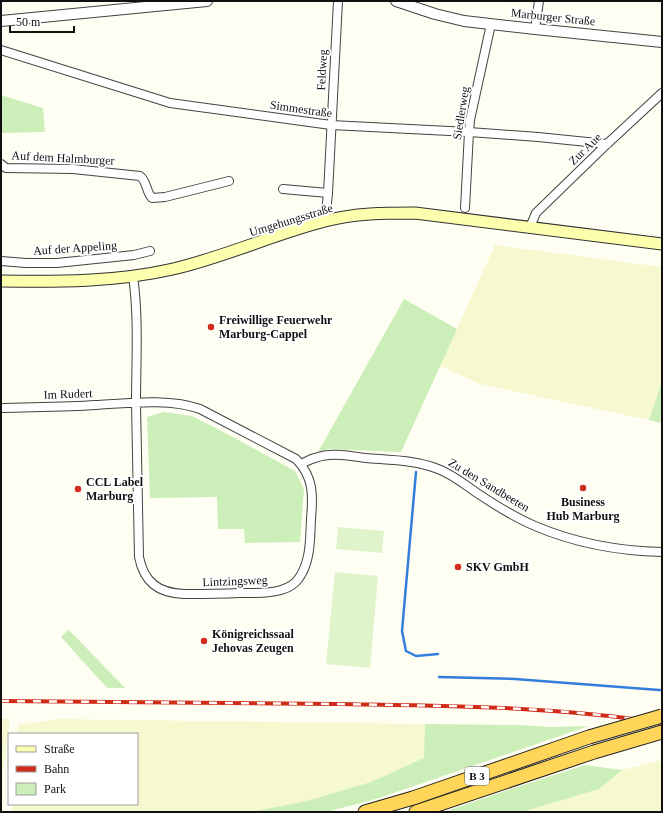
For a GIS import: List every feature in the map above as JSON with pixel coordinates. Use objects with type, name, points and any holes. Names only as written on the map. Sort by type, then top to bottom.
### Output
[{"type":"highway","name":"B 3","points":[[365,812],[413,798],[589,737],[662,716]]},
{"type":"highway","name":"B 3","points":[[416,812],[594,752],[662,732]]},
{"type":"main road","name":"Umgehungsstraße","points":[[1,281],[34,282],[108,279],[174,269],[215,258],[325,221],[379,213],[416,213],[662,244]]},
{"type":"street","points":[[1,20],[207,1]]},
{"type":"street","name":"Feldweg","points":[[326,212],[338,1]]},
{"type":"street","name":"Marburger Straße","points":[[396,1],[434,14],[464,21],[535,30],[662,42]]},
{"type":"street","points":[[535,30],[539,1]]},
{"type":"street","name":"Siedlerweg","points":[[465,208],[469,132],[474,101],[491,24]]},
{"type":"street","name":"Simmestraße","points":[[1,50],[170,103],[331,125],[538,136],[607,144]]},
{"type":"street","name":"Zur Aue","points":[[530,227],[536,213],[662,93]]},
{"type":"street","name":"Auf dem Halmburger","points":[[1,164],[6,168],[73,169],[140,176],[152,198],[165,197],[229,181]]},
{"type":"street","points":[[283,189],[328,193]]},
{"type":"street","name":"Auf der Appeling","points":[[1,261],[26,264],[57,264],[134,255],[150,251]]},
{"type":"street","name":"Lintzingsweg","points":[[133,276],[137,348],[136,403],[139,557],[144,574],[154,584],[167,592],[174,594],[260,593],[283,589],[292,585],[298,580],[303,572],[309,551],[312,506],[310,481],[301,464],[296,459],[190,405],[182,403],[136,403]]},
{"type":"street","name":"Im Rudert","points":[[1,408],[136,403]]},
{"type":"street","name":"Zu den Sandbeeten","points":[[301,464],[315,458],[334,454],[422,464],[440,469],[450,474],[500,508],[553,533],[588,543],[624,550],[662,552]]},
{"type":"green space","points":[[1,95],[43,108],[45,132],[1,133]]},
{"type":"green space","points":[[495,245],[662,267],[662,381],[649,420],[480,384],[440,366]]},
{"type":"green space","points":[[404,299],[457,329],[401,452],[329,449],[318,452]]},
{"type":"green space","points":[[662,381],[662,418],[660,423],[649,420]]},
{"type":"green space","points":[[164,412],[192,416],[295,471],[304,489],[300,542],[245,543],[244,529],[218,529],[217,497],[150,498],[147,417]]},
{"type":"green space","points":[[338,527],[384,531],[382,553],[336,549]]},
{"type":"green space","points":[[335,572],[378,576],[370,668],[326,664]]},
{"type":"green space","points":[[68,630],[125,688],[107,688],[61,637]]},
{"type":"green space","points":[[1,719],[10,719],[3,769],[1,812]]},
{"type":"green space","points":[[56,719],[425,724],[424,758],[371,782],[307,801],[250,812],[12,812],[13,805],[138,805],[138,733],[17,733],[18,725]]},
{"type":"green space","points":[[425,724],[521,725],[550,727],[589,726],[376,799],[326,812],[250,812],[307,801],[371,782],[424,758]]},
{"type":"green space","points":[[662,760],[662,812],[522,812],[599,789],[622,770]]},
{"type":"green space","points":[[585,765],[622,770],[599,789],[522,812],[444,812],[508,790]]},
{"type":"waterway","points":[[416,472],[402,631],[406,651],[416,656],[438,654]]},
{"type":"waterway","points":[[439,677],[515,679],[662,690]]},
{"type":"railway","points":[[1,701],[459,706],[581,713],[662,723]]},
{"type":"place","name":"Freiwillige Feuerwehr Marburg-Cappel","points":[[211,327]]},
{"type":"place","name":"Business Hub Marburg","points":[[583,488]]},
{"type":"place","name":"CCL Label Marburg","points":[[78,489]]},
{"type":"place","name":"SKV GmbH","points":[[458,567]]},
{"type":"place","name":"Königreichssaal Jehovas Zeugen","points":[[204,641]]}]
